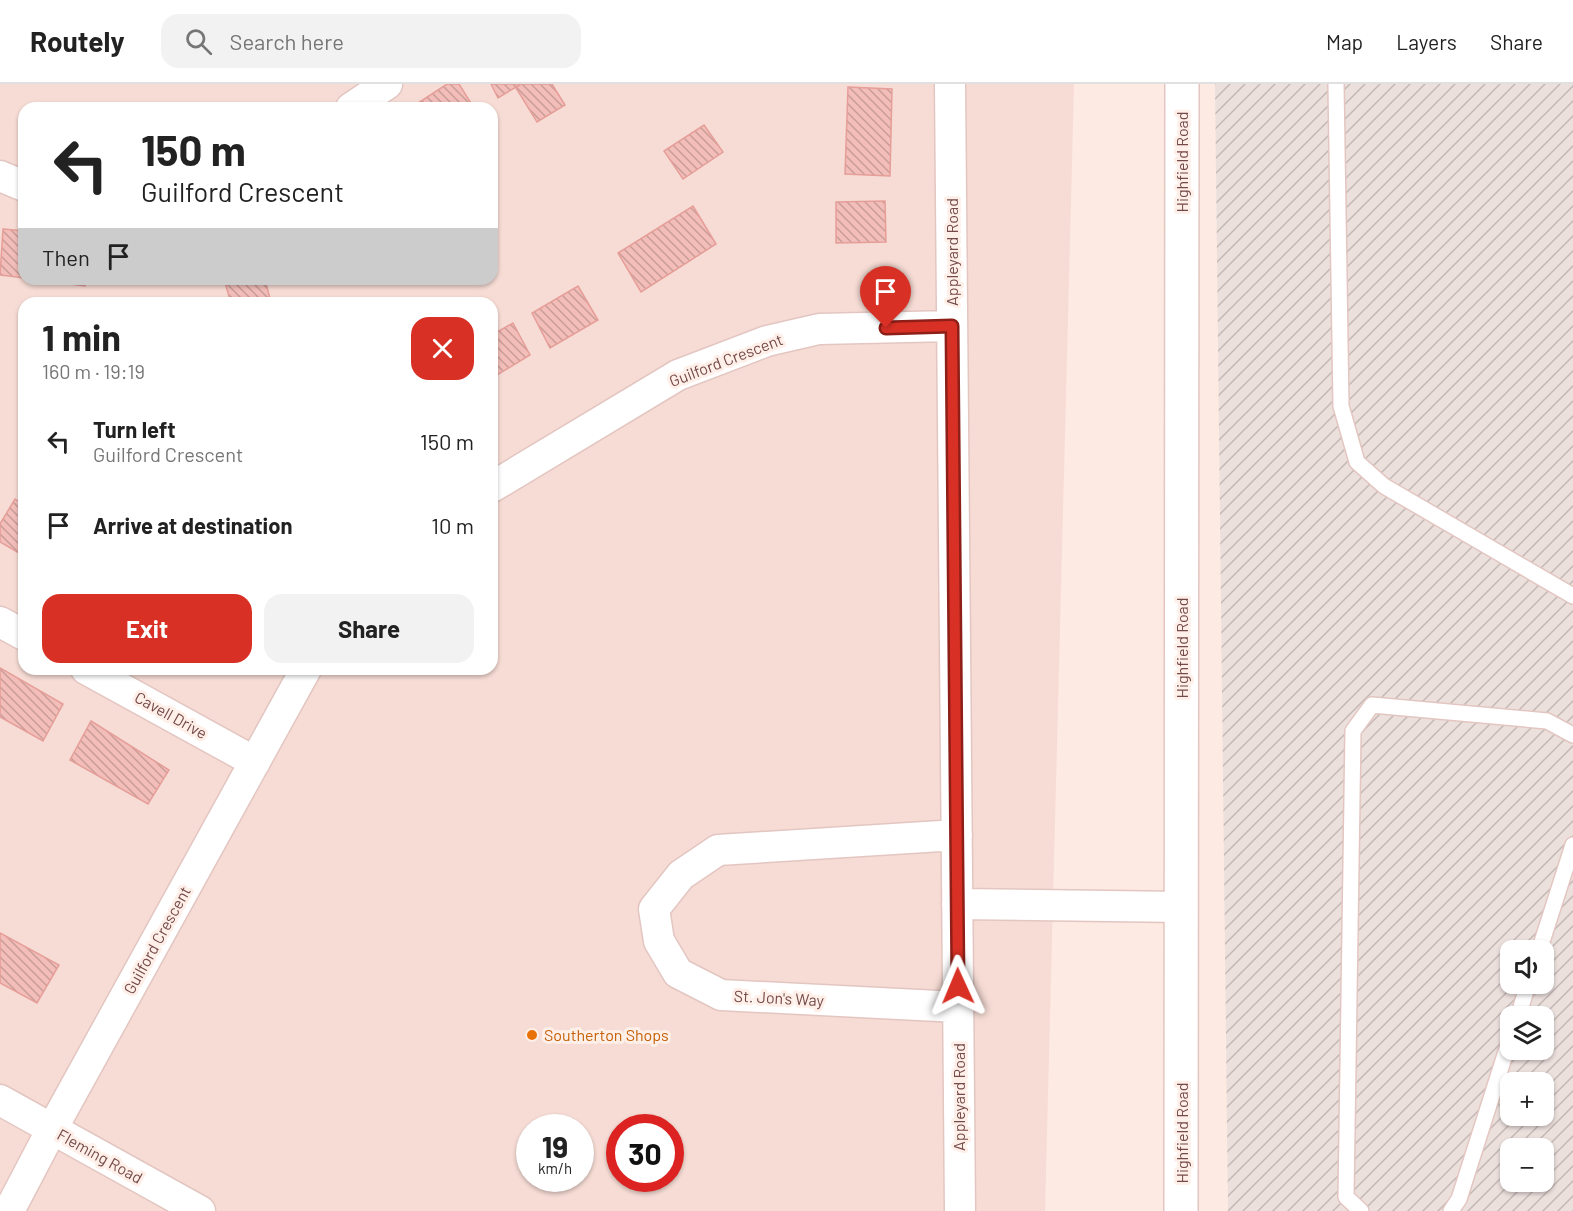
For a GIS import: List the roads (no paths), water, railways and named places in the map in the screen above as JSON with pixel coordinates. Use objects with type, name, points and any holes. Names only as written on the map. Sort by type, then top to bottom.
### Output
[{"type":"street","points":[[360,102],[387,84]]},
{"type":"street","name":"Appleyard Road","points":[[950,84],[960,1211]]},
{"type":"street","name":"Highfield Road","points":[[1181,1211],[1182,84]]},
{"type":"street","points":[[0,176],[18,184]]},
{"type":"street","name":"Guilford Crescent","points":[[498,483],[678,375],[767,341],[819,329],[952,326]]},
{"type":"street","points":[[0,622],[18,632]]},
{"type":"street","name":"Cavell Drive","points":[[97,675],[255,762]]},
{"type":"street","name":"Guilford Crescent","points":[[9,1211],[303,675]]},
{"type":"street","name":"St. Jon's Way","points":[[957,836],[718,850],[681,875],[654,909],[659,941],[678,973],[721,995],[958,1007]]},
{"type":"street","points":[[957,904],[1182,907]]},
{"type":"street","name":"Fleming Road","points":[[0,1100],[200,1211]]},
{"type":"lane","points":[[1336,84],[1341,406],[1357,462],[1384,486],[1573,596]]},
{"type":"lane","points":[[1360,1211],[1346,1197],[1353,731],[1372,705],[1547,721],[1573,735]]},
{"type":"lane","points":[[1543,940],[1573,845]]},
{"type":"lane","points":[[1451,1211],[1459,1199],[1503,1060]]},
{"type":"place","name":"Southerton Shops","points":[[532,1035]]}]
